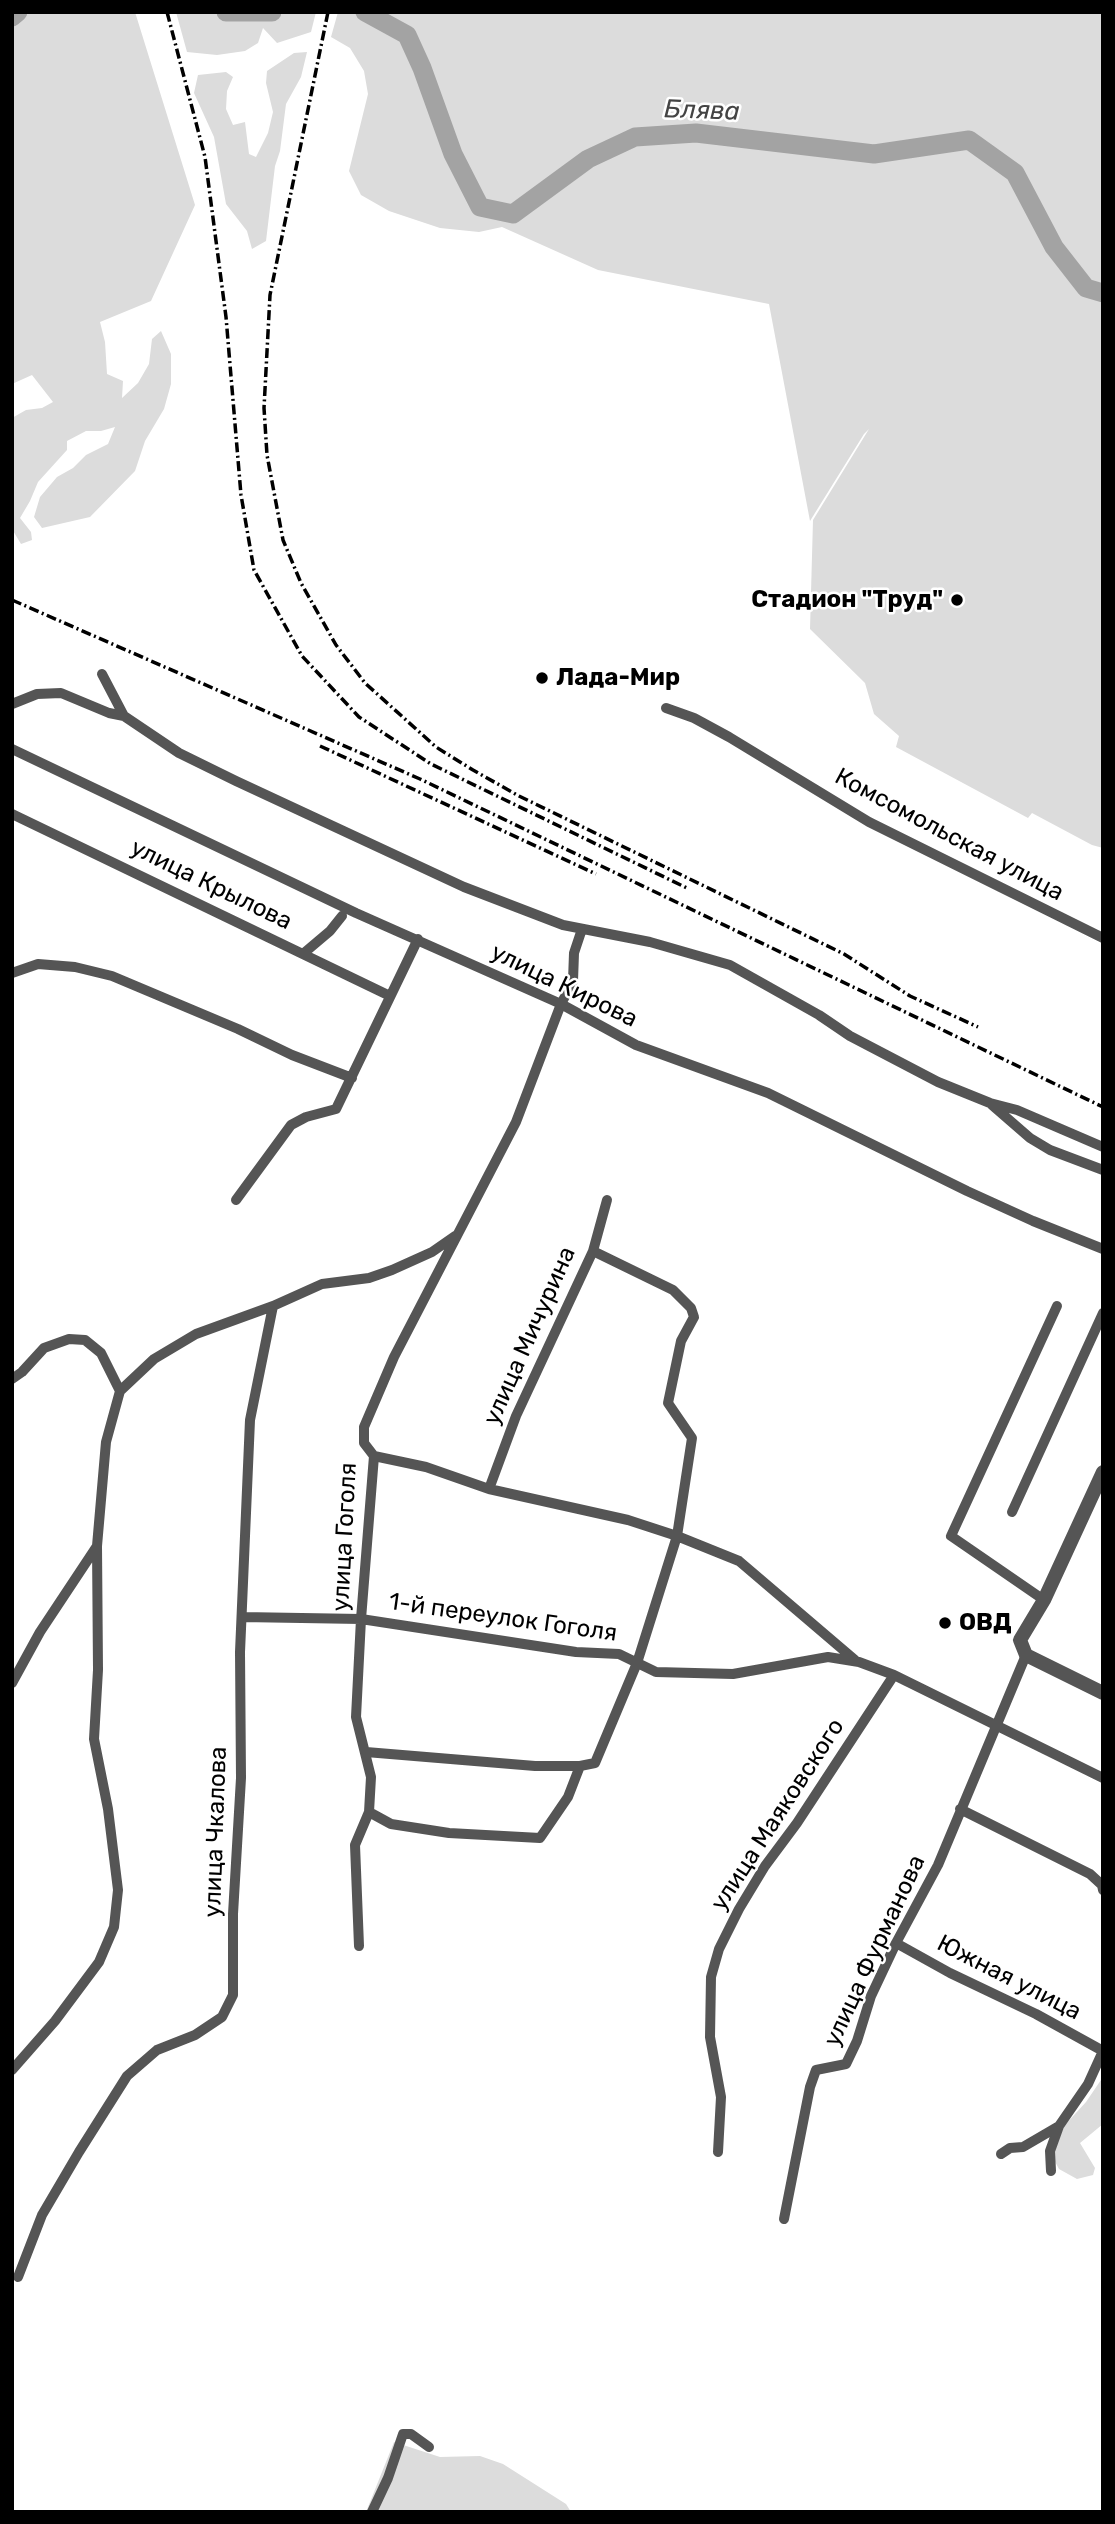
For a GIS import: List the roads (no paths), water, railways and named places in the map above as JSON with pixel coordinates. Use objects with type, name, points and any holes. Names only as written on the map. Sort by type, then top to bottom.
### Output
[{"type":"street","points":[[102,674],[124,716]]},
{"type":"street","points":[[12,704],[37,694],[61,693],[124,716],[178,753],[464,887],[563,925],[650,942],[730,965],[819,1015],[850,1036],[938,1082],[990,1103],[1017,1110],[1103,1147]]},
{"type":"street","name":"Комсомольская улица","points":[[666,708],[694,718],[869,822],[1103,938]]},
{"type":"street","name":"улица Кирова","points":[[12,749],[332,901],[561,1004],[636,1045],[768,1093],[1033,1222],[1103,1249]]},
{"type":"street","name":"улица Крылова","points":[[12,814],[390,996]]},
{"type":"street","points":[[304,953],[330,931],[342,916]]},
{"type":"street","name":"улица Гоголя","points":[[359,1947],[355,1845],[369,1812],[371,1777],[356,1717],[374,1456],[364,1443],[364,1427],[394,1357],[516,1122],[561,1004],[573,981],[574,953],[582,929]]},
{"type":"street","points":[[236,1200],[291,1125],[306,1117],[336,1109],[418,939]]},
{"type":"street","points":[[12,973],[38,964],[75,967],[112,976],[238,1029],[292,1055],[352,1078]]},
{"type":"street","points":[[990,1103],[1030,1138],[1050,1150],[1103,1170]]},
{"type":"street","name":"улица Мичурина","points":[[489,1489],[516,1416],[593,1251],[607,1200]]},
{"type":"street","points":[[12,2070],[55,2021],[99,1962],[114,1927],[118,1890],[108,1809],[94,1740],[98,1670],[97,1545],[106,1442],[120,1391],[154,1359],[196,1334],[322,1284],[369,1278],[392,1270],[432,1252],[458,1234]]},
{"type":"street","points":[[366,1752],[535,1766],[580,1766],[595,1763],[637,1663],[680,1538],[692,1438],[668,1404],[681,1341],[694,1317],[691,1308],[673,1290],[593,1251]]},
{"type":"street","name":"улица Чкалова","points":[[18,2277],[42,2216],[128,2076],[157,2050],[195,2035],[222,2017],[233,1995],[233,1914],[241,1777],[240,1653],[250,1420],[272,1306]]},
{"type":"street","points":[[1044,1600],[951,1536],[1057,1306]]},
{"type":"street","points":[[1012,1512],[1103,1313]]},
{"type":"street","points":[[12,1379],[44,1349],[69,1339],[85,1340],[101,1353],[120,1391]]},
{"type":"street","points":[[374,1456],[426,1467],[489,1489],[628,1520],[739,1561],[859,1662],[894,1675],[1103,1778]]},
{"type":"street","points":[[1103,1472],[1044,1600],[1020,1640],[1026,1655],[1103,1693]]},
{"type":"street","points":[[12,1683],[40,1632],[97,1545]]},
{"type":"street","name":"1-й переулок Гоголя","points":[[242,1617],[361,1619],[576,1652],[619,1654],[656,1672],[733,1674],[828,1657],[859,1662]]},
{"type":"street","name":"улица Фурманова","points":[[784,2219],[810,2087],[816,2070],[846,2064],[857,2041],[871,1996],[938,1865],[1026,1655]]},
{"type":"street","name":"улица Маяковского","points":[[718,2152],[721,2097],[709,2037],[711,1977],[719,1949],[765,1866],[797,1823],[894,1675]]},
{"type":"street","points":[[369,1812],[391,1824],[449,1833],[540,1838],[568,1797],[580,1766]]},
{"type":"street","points":[[960,1809],[1090,1874],[1102,1885],[1103,1890]]},
{"type":"street","name":"Южная улица","points":[[896,1943],[1103,2051]]},
{"type":"street","points":[[1051,2171],[1050,2151],[1059,2126],[1088,2084],[1103,2051]]},
{"type":"street","points":[[1001,2154],[1010,2148],[1023,2147],[1059,2126]]},
{"type":"street","points":[[372,2512],[388,2478],[402,2434],[410,2431],[429,2447]]},
{"type":"waterway","name":"Блява","points":[[12,17],[18,12]]},
{"type":"waterway","name":"Блява","points":[[226,12],[272,12]]},
{"type":"waterway","name":"Блява","points":[[365,12],[407,35],[453,154],[480,207],[513,214],[588,159],[635,137],[696,133],[874,154],[969,140],[1015,173],[1054,247],[1086,288],[1103,293]]},
{"type":"railway","points":[[167,12],[205,157],[226,317],[241,495],[254,570],[302,656],[359,717],[431,764],[689,889]]},
{"type":"railway","points":[[328,12],[270,295],[264,408],[267,455],[283,540],[301,583],[336,645],[365,683],[436,747],[473,770],[519,796],[844,954],[910,996],[978,1027]]},
{"type":"railway","points":[[12,600],[420,779],[1103,1107]]},
{"type":"railway","points":[[320,746],[596,874]]},
{"type":"place","name":"Стадион \"Труд\"","points":[[957,600]]},
{"type":"place","name":"Лада-Мир","points":[[542,678]]},
{"type":"place","name":"ОВД","points":[[945,1623]]}]
